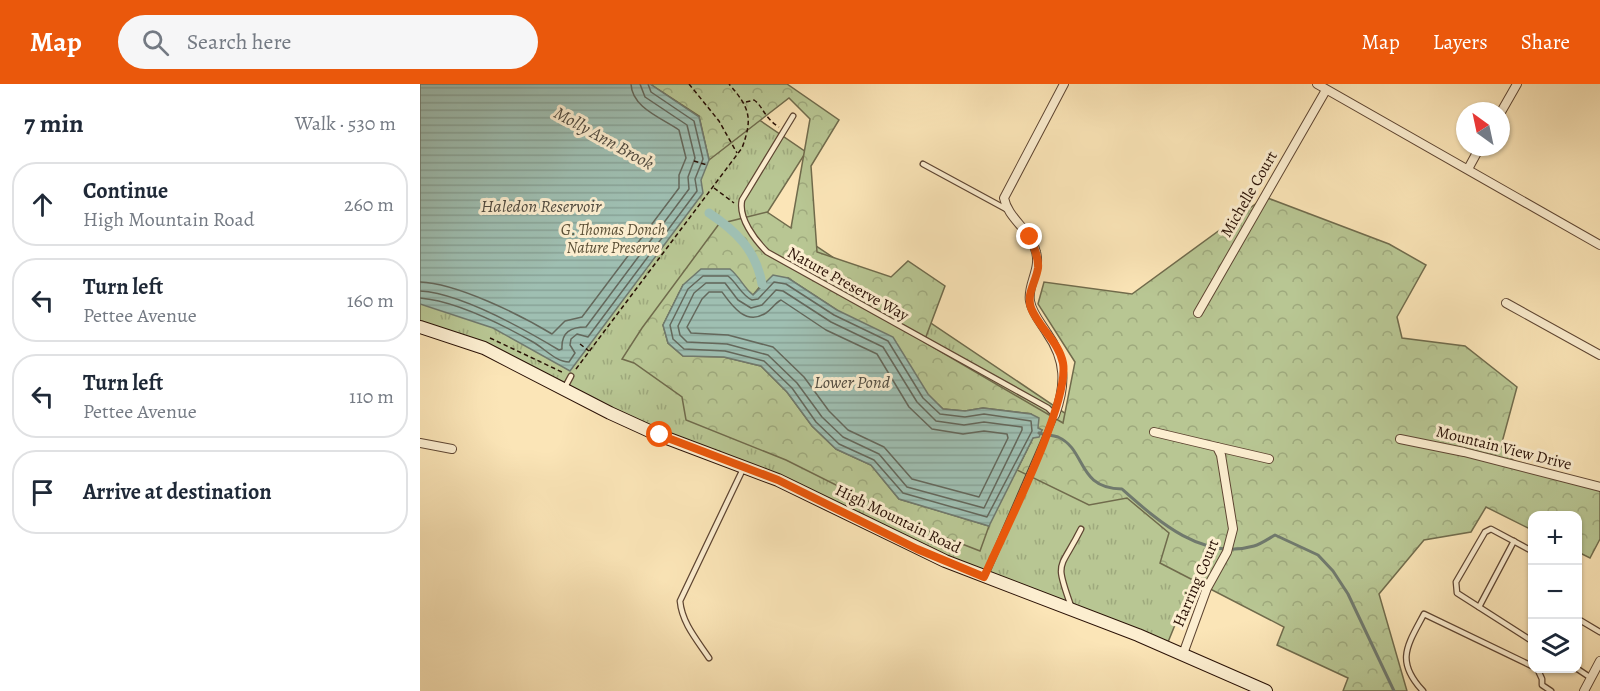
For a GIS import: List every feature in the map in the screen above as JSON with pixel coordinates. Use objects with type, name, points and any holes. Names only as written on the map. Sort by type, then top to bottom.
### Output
[{"type":"main road","name":"High Mountain Road","points":[[420,327],[484,348],[657,434],[745,467],[829,503],[917,549],[1183,654],[1266,691]]},
{"type":"street","points":[[1055,415],[1061,392],[1063,363],[1031,308],[1029,297],[1038,267],[1037,253],[1026,230],[1006,209],[1004,198],[1064,84]]},
{"type":"street","points":[[1317,84],[1600,244]]},
{"type":"street","points":[[1507,102],[1517,84]]},
{"type":"street","name":"Michelle Court","points":[[1198,313],[1326,90]]},
{"type":"street","points":[[1468,169],[1475,156]]},
{"type":"street","points":[[1506,303],[1600,355]]},
{"type":"street","points":[[1154,432],[1269,459]]},
{"type":"street","name":"Mountain View Drive","points":[[1400,439],[1475,455],[1600,488]]},
{"type":"street","points":[[420,443],[452,449]]},
{"type":"street","name":"Harring Court","points":[[1183,654],[1207,588],[1229,548],[1233,529],[1232,510],[1221,455],[1216,447]]},
{"type":"street","points":[[1584,691],[1600,661]]},
{"type":"lane","points":[[740,208],[742,200],[793,116]]},
{"type":"lane","points":[[923,164],[1006,209]]},
{"type":"lane","name":"Nature Preserve Way","points":[[740,208],[755,240],[767,252],[1048,408],[1055,415]]},
{"type":"lane","points":[[564,388],[571,376]]},
{"type":"lane","points":[[984,577],[1055,415]]},
{"type":"lane","points":[[710,658],[689,628],[681,611],[680,601],[745,467]]},
{"type":"lane","points":[[1071,609],[1059,574],[1060,564],[1081,529]]},
{"type":"lane","points":[[1528,548],[1491,529],[1485,532],[1456,582],[1457,593],[1528,638]]},
{"type":"lane","points":[[1479,607],[1514,541]]},
{"type":"lane","points":[[1423,691],[1409,676],[1406,657],[1409,643],[1424,614],[1528,664]]},
{"type":"lane","points":[[1582,621],[1600,632]]},
{"type":"lane","points":[[1539,673],[1542,685],[1551,691]]},
{"type":"lane","points":[[1582,673],[1591,678]]},
{"type":"path","points":[[689,84],[719,121],[738,154]]},
{"type":"path","points":[[483,336],[504,343],[571,376],[588,350],[738,154],[750,126],[745,102],[729,84]]},
{"type":"path","points":[[745,102],[754,100],[767,120],[784,131]]},
{"type":"path","points":[[694,161],[707,165]]},
{"type":"path","points":[[713,188],[740,208]]},
{"type":"path","points":[[580,344],[588,350]]},
{"type":"green space","name":"G. Thomas Donch Nature Preserve","points":[[420,84],[771,84],[755,117],[806,152],[767,213],[1096,434],[1222,509],[1166,647],[977,574],[531,371],[420,326]]},
{"type":"green space","points":[[650,84],[787,84],[839,120],[811,166],[817,252],[891,277],[908,261],[945,286],[924,342],[1063,423],[1075,362],[1038,304],[1044,282],[1132,294],[1265,197],[1389,244],[1426,265],[1397,317],[1402,338],[1465,346],[1517,387],[1501,446],[1518,466],[1600,490],[1600,539],[1590,558],[1582,554],[1582,511],[1528,511],[1528,528],[1486,507],[1471,532],[1424,540],[1379,594],[1407,691],[1343,691],[1348,678],[1277,645],[1284,627],[1160,563],[1169,533],[1127,498],[1089,505],[1017,470],[1033,438],[1042,430],[1038,428],[1031,414],[983,408],[965,411],[943,409],[837,310],[788,278],[762,284],[753,295],[746,289],[683,285],[663,325],[668,343],[683,356],[724,357],[761,366],[787,392],[812,426],[836,449],[871,465],[899,499],[989,526],[980,551],[926,530],[786,460],[686,420],[682,397],[634,363],[622,359],[642,328],[719,224],[767,212],[791,228],[810,119],[789,98],[709,160],[699,116]]},
{"type":"water","name":"Haledon Reservoir","points":[[420,84],[650,84],[699,117],[709,160],[701,180],[703,193],[570,371],[493,328],[420,304]]},
{"type":"water","name":"Lower Pond","points":[[701,269],[730,269],[753,295],[773,275],[788,278],[837,310],[893,337],[928,394],[943,409],[965,411],[983,408],[1031,414],[1039,418],[1038,428],[1042,430],[1039,437],[1033,438],[989,526],[899,499],[871,465],[836,449],[812,426],[787,392],[761,366],[724,357],[683,356],[668,343],[663,325],[683,285]]},
{"type":"waterway","points":[[709,213],[736,234],[750,251],[762,284]]},
{"type":"waterway","name":"Molly Ann Brook","points":[[1039,433],[1058,437],[1067,443],[1074,450],[1089,476],[1107,487],[1122,489],[1150,514],[1199,543],[1216,548],[1235,549],[1257,545],[1275,535],[1318,555],[1333,571],[1348,594],[1394,691]]},
{"type":"route","points":[[660,435],[778,480],[829,503],[917,549],[984,577],[1055,415],[1063,378],[1063,363],[1056,347],[1031,308],[1029,297],[1038,267],[1037,253],[1030,237]]}]
